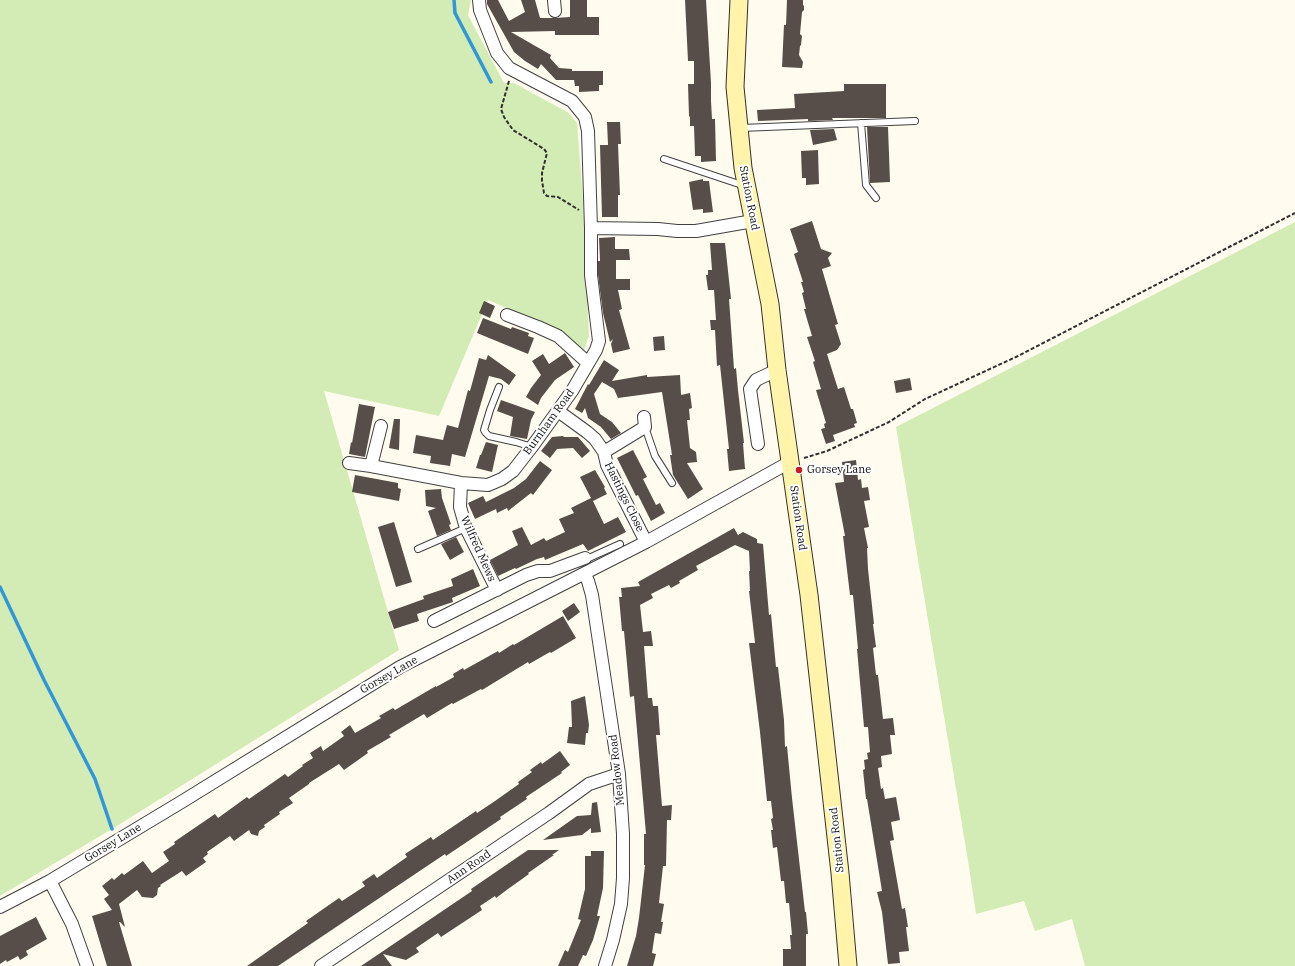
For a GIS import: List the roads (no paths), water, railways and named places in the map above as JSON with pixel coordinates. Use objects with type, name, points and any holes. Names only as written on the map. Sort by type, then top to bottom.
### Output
[{"type":"street","name":"Burnham Road","points":[[349,463],[461,483],[488,485],[502,479],[513,471],[558,411],[572,391],[599,341],[591,275],[588,131],[585,117],[572,101],[509,68],[497,53],[480,10],[478,0]]},
{"type":"street","name":"Station Road","points":[[739,0],[735,87],[743,168],[770,304],[777,370],[809,595],[840,873],[848,966]]},
{"type":"street","points":[[591,228],[658,228],[677,231],[696,231],[753,221]]},
{"type":"street","points":[[506,316],[538,327],[558,336],[588,363]]},
{"type":"street","points":[[758,444],[750,389],[756,380],[777,370]]},
{"type":"street","name":"Hastings Close","points":[[558,411],[596,439],[604,452],[608,465],[646,542]]},
{"type":"street","name":"Hastings Close","points":[[604,452],[644,422]]},
{"type":"street","points":[[371,466],[381,426]]},
{"type":"street","name":"Gorsey Lane","points":[[0,907],[50,881],[400,667],[646,542],[790,462]]},
{"type":"street","name":"Wilfred Mews","points":[[461,483],[460,507],[466,528],[497,590]]},
{"type":"street","points":[[434,621],[526,575],[538,571],[550,571],[585,558]]},
{"type":"street","name":"Meadow Road","points":[[585,574],[592,595],[619,774],[623,834],[623,878],[621,904],[613,940],[605,966]]},
{"type":"street","name":"Ann Road","points":[[321,966],[589,784],[619,774]]},
{"type":"street","points":[[50,881],[72,924],[87,966]]},
{"type":"lane","points":[[740,128],[915,122]]},
{"type":"lane","points":[[861,123],[866,185],[876,198]]},
{"type":"lane","points":[[664,159],[747,187]]},
{"type":"lane","points":[[499,387],[484,430],[489,436],[532,447]]},
{"type":"lane","points":[[644,422],[655,456],[672,483]]},
{"type":"lane","points":[[418,549],[466,528]]},
{"type":"lane","points":[[585,558],[589,558],[620,544]]},
{"type":"waterway","points":[[454,0],[455,13],[491,82]]},
{"type":"waterway","points":[[0,587],[44,680],[95,779],[112,829]]},
{"type":"place","name":"Gorsey Lane","points":[[799,470]]}]
